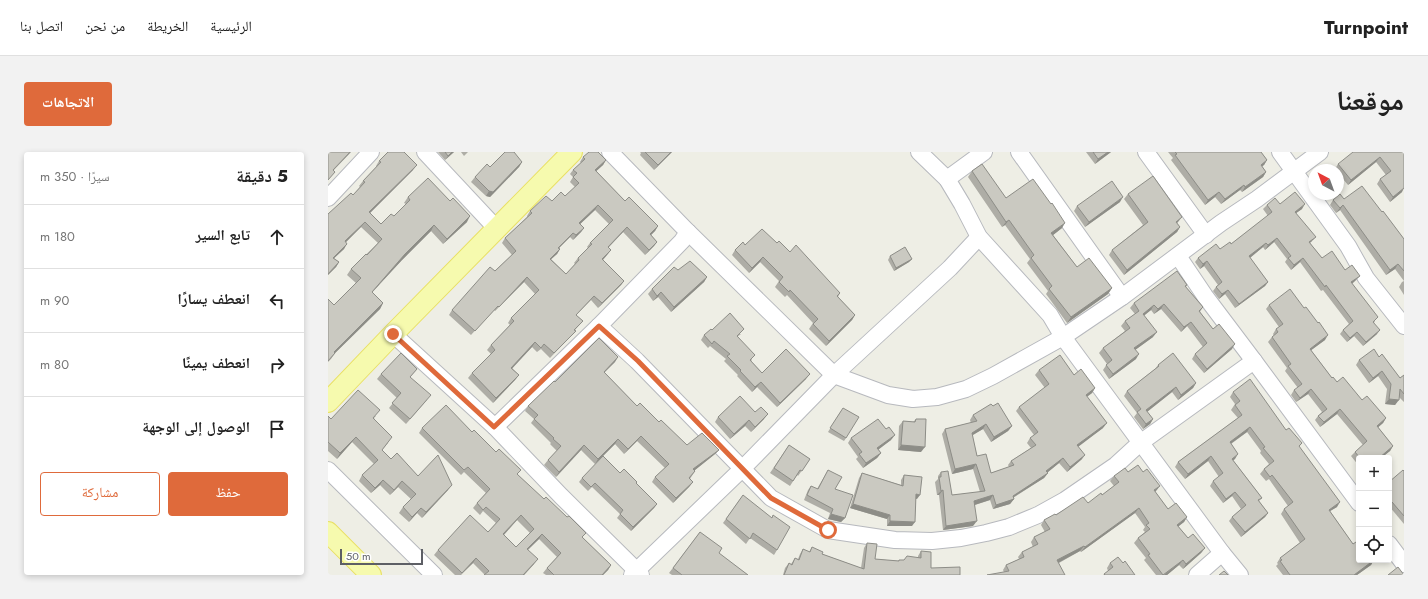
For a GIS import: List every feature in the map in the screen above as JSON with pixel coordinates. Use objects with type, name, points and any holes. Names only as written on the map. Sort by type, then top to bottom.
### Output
[{"type":"main road","points":[[328,402],[496,228],[572,152]]},
{"type":"main road","points":[[328,532],[371,575]]},
{"type":"street","points":[[328,198],[371,152]]},
{"type":"street","points":[[425,152],[496,228]]},
{"type":"street","points":[[610,152],[688,232],[834,374],[888,395],[913,399],[937,397],[966,389],[993,376],[1063,337],[1122,297],[1206,234],[1258,199],[1320,152]]},
{"type":"street","points":[[919,152],[947,179],[979,237],[1050,315],[1063,337],[1140,443],[1240,575]]},
{"type":"street","points":[[947,179],[984,152]]},
{"type":"street","points":[[1019,152],[1122,297]]},
{"type":"street","points":[[1146,152],[1206,234]]},
{"type":"street","points":[[1280,152],[1348,246],[1366,278],[1404,326]]},
{"type":"street","points":[[494,427],[599,326],[682,241],[688,232]]},
{"type":"street","points":[[393,334],[494,427],[637,574],[834,374],[950,268],[979,237]]},
{"type":"street","points":[[1178,256],[1204,296],[1356,499]]},
{"type":"street","points":[[599,326],[638,361],[771,498],[828,530],[895,540],[932,541],[961,538],[1009,527],[1038,515],[1065,500],[1116,465],[1140,443],[1254,361]]},
{"type":"street","points":[[328,470],[434,575]]},
{"type":"street","points":[[1392,548],[1404,564]]},
{"type":"street","points":[[1197,575],[1222,553]]},
{"type":"building","points":[[328,152],[350,152],[333,170],[335,172],[328,180]]},
{"type":"building","points":[[388,152],[404,152],[417,165],[369,212],[381,224],[391,214],[394,216],[410,200],[408,197],[428,178],[450,201],[453,198],[470,216],[447,239],[434,225],[405,254],[372,292],[383,303],[334,352],[335,353],[328,361],[328,299],[334,305],[361,278],[351,269],[382,239],[365,222],[345,241],[347,244],[333,258],[339,262],[328,274],[328,214],[351,193],[353,195],[365,182],[363,181],[381,162],[379,161]]},
{"type":"building","points":[[445,152],[452,152],[448,156]]},
{"type":"building","points":[[505,152],[514,152],[522,162],[493,192],[489,191],[475,177],[487,164],[490,167]]},
{"type":"building","points":[[589,152],[598,152],[606,160],[595,170],[625,201],[629,197],[658,226],[650,234],[657,242],[649,250],[627,227],[608,247],[611,250],[602,259],[624,281],[602,303],[594,296],[576,315],[583,321],[574,330],[576,331],[554,353],[544,344],[541,348],[535,342],[511,368],[519,375],[496,398],[472,373],[495,350],[491,345],[514,321],[511,318],[539,290],[527,277],[475,331],[452,310],[490,267],[495,271],[516,251],[505,238],[532,213],[530,211],[546,196],[552,201],[561,192],[565,196],[579,183],[573,177],[577,173],[573,170],[585,159],[583,157]],"holes":[[[598,205],[613,220],[590,243],[592,244],[578,258],[579,260],[566,274],[550,259],[560,249],[558,248],[573,233],[576,235],[584,228],[579,223]]]},
{"type":"building","points":[[645,152],[671,152],[658,165]]},
{"type":"building","points":[[1093,152],[1108,152],[1098,159]]},
{"type":"building","points":[[1175,152],[1261,152],[1267,160],[1261,165],[1266,172],[1245,187],[1244,185],[1225,199],[1219,192],[1208,200],[1175,155],[1177,154]]},
{"type":"building","points":[[1353,152],[1404,152],[1404,188],[1393,197],[1380,179],[1391,171],[1380,157],[1351,180],[1344,171],[1344,164],[1338,164]]},
{"type":"building","points":[[982,164],[1006,198],[1033,179],[1051,204],[1052,203],[1065,223],[1051,233],[1077,267],[1089,258],[1112,288],[1071,317],[1049,289],[1052,286],[1031,258],[1034,255],[1009,220],[1006,222],[972,171]]},
{"type":"building","points":[[1153,176],[1182,217],[1176,222],[1180,227],[1127,270],[1112,250],[1148,222],[1128,194]]},
{"type":"building","points":[[1112,181],[1123,197],[1089,222],[1077,206]]},
{"type":"building","points":[[1362,186],[1382,212],[1383,211],[1404,239],[1404,271],[1398,264],[1390,270],[1343,205],[1340,208],[1333,200],[1344,199]]},
{"type":"building","points":[[1295,192],[1305,204],[1295,212],[1316,237],[1309,242],[1322,258],[1332,251],[1345,270],[1352,265],[1360,276],[1351,282],[1378,317],[1373,322],[1380,330],[1366,342],[1357,332],[1350,338],[1343,330],[1353,321],[1326,285],[1325,287],[1303,258],[1294,265],[1288,258],[1291,256],[1277,238],[1268,245],[1266,243],[1249,256],[1268,282],[1239,304],[1228,290],[1222,294],[1216,287],[1222,282],[1207,261],[1203,264],[1198,258],[1216,244],[1220,249],[1230,242],[1231,244],[1272,212],[1267,205],[1275,198],[1280,204]]},
{"type":"building","points":[[762,229],[777,243],[779,241],[790,252],[796,245],[840,293],[837,296],[855,315],[829,341],[813,324],[818,319],[790,290],[789,292],[779,282],[783,277],[763,257],[752,268],[735,250],[743,242],[745,245]]},
{"type":"building","points":[[905,247],[912,259],[896,268],[890,256]]},
{"type":"building","points":[[690,261],[707,277],[674,307],[661,292],[657,296],[652,289],[674,267],[678,270]]},
{"type":"building","points":[[1177,271],[1187,285],[1185,286],[1203,307],[1199,311],[1213,329],[1219,324],[1235,344],[1207,369],[1195,354],[1207,343],[1191,322],[1184,327],[1164,304],[1158,309],[1154,305],[1143,314],[1157,332],[1134,348],[1139,354],[1113,374],[1106,365],[1112,360],[1103,348],[1130,328],[1125,321],[1139,311],[1134,303]]},
{"type":"building","points":[[1290,289],[1304,308],[1306,307],[1318,323],[1319,322],[1328,335],[1310,349],[1332,378],[1333,377],[1337,382],[1343,377],[1362,400],[1367,396],[1386,418],[1377,426],[1393,446],[1382,455],[1358,455],[1355,452],[1367,441],[1340,409],[1324,422],[1318,416],[1327,409],[1311,389],[1300,398],[1294,390],[1302,384],[1288,366],[1291,364],[1272,337],[1278,332],[1276,329],[1283,324],[1269,305]]},
{"type":"building","points":[[730,313],[744,329],[737,336],[755,355],[750,360],[762,373],[786,349],[810,374],[780,403],[761,382],[755,387],[727,356],[730,354],[714,341],[712,344],[704,335],[711,329],[712,330]]},
{"type":"building","points":[[599,338],[618,357],[604,372],[637,406],[640,403],[659,422],[661,420],[687,445],[702,433],[719,450],[693,469],[695,471],[689,478],[693,482],[676,498],[655,477],[669,464],[641,436],[628,449],[618,439],[598,459],[584,445],[559,472],[548,460],[561,446],[534,419],[538,415],[528,406],[554,381],[555,382]]},
{"type":"building","points":[[1374,349],[1379,357],[1382,354],[1400,378],[1404,375],[1404,394],[1400,389],[1399,400],[1389,399],[1391,384],[1382,371],[1373,378],[1359,360]]},
{"type":"building","points":[[401,353],[417,369],[410,377],[431,395],[410,419],[392,403],[401,393],[381,374]]},
{"type":"building","points":[[1173,353],[1196,383],[1181,395],[1176,387],[1146,410],[1153,419],[1146,424],[1137,412],[1141,409],[1127,391]]},
{"type":"building","points":[[1060,355],[1074,375],[1081,369],[1095,388],[1086,395],[1107,423],[1077,445],[1085,455],[1070,467],[1063,458],[1046,471],[1048,473],[1013,496],[1014,499],[996,505],[993,495],[974,501],[977,521],[946,526],[943,490],[941,491],[939,477],[941,477],[941,472],[948,471],[952,495],[985,491],[976,464],[955,469],[945,429],[977,421],[973,415],[991,404],[993,406],[998,403],[1012,426],[994,437],[986,424],[972,433],[977,456],[986,454],[991,473],[1014,465],[1011,461],[1036,445],[1030,438],[1038,432],[1019,407],[1049,384],[1039,370]]},
{"type":"building","points":[[1250,379],[1286,430],[1289,428],[1302,443],[1299,446],[1340,502],[1329,510],[1353,544],[1356,542],[1356,563],[1370,563],[1354,575],[1290,575],[1280,561],[1282,560],[1280,558],[1305,539],[1284,509],[1293,502],[1272,475],[1270,477],[1264,469],[1274,461],[1263,448],[1265,447],[1250,427],[1230,442],[1238,454],[1232,459],[1262,498],[1258,500],[1268,513],[1245,532],[1232,517],[1246,505],[1235,492],[1226,499],[1213,481],[1223,473],[1211,456],[1188,474],[1178,462],[1242,415],[1235,405],[1240,401],[1233,392]]},
{"type":"building","points":[[358,390],[380,410],[373,418],[392,437],[382,450],[391,459],[397,453],[418,476],[438,455],[452,485],[426,512],[421,508],[412,517],[403,507],[416,494],[402,481],[394,490],[383,480],[375,488],[362,475],[378,460],[356,437],[340,453],[328,442],[328,416],[331,419]]},
{"type":"building","points":[[740,396],[755,412],[761,407],[768,414],[755,427],[749,420],[734,434],[718,417]]},
{"type":"building","points":[[446,405],[472,432],[474,430],[496,452],[499,449],[521,470],[517,474],[544,499],[546,497],[567,517],[569,516],[586,533],[582,537],[611,565],[602,575],[554,575],[547,568],[561,553],[542,534],[527,549],[538,559],[523,575],[484,575],[489,571],[476,558],[462,573],[438,550],[470,515],[488,532],[500,519],[486,507],[483,510],[477,503],[490,489],[468,467],[464,470],[422,428]],"holes":[[[521,515],[534,529],[516,547],[503,534]]]},
{"type":"building","points":[[843,408],[859,417],[846,438],[830,428]]},
{"type":"building","points":[[878,419],[886,429],[889,427],[895,435],[877,448],[881,453],[866,463],[859,454],[862,452],[851,438]]},
{"type":"building","points":[[916,419],[926,419],[925,447],[901,445],[903,421],[915,422]]},
{"type":"building","points":[[789,445],[810,459],[793,481],[774,468]]},
{"type":"building","points":[[603,456],[620,473],[624,469],[657,504],[633,527],[620,514],[623,510],[595,483],[591,487],[582,478]]},
{"type":"building","points":[[1138,465],[1143,472],[1147,469],[1160,486],[1154,490],[1168,509],[1176,503],[1187,517],[1177,525],[1188,538],[1193,534],[1205,548],[1186,564],[1183,560],[1163,575],[1148,555],[1150,554],[1138,538],[1150,529],[1146,525],[1149,523],[1139,508],[1085,547],[1084,546],[1057,560],[1065,575],[987,575],[1009,571],[1006,565],[1024,557],[1022,552],[1038,544],[1034,537],[1050,529],[1044,520],[1055,514],[1056,515],[1083,497],[1088,503],[1101,493],[1102,495],[1119,482],[1114,476],[1125,468],[1128,472]]},
{"type":"building","points":[[828,470],[842,477],[835,489],[853,495],[845,518],[831,514],[833,509],[807,495],[811,486],[818,489]]},
{"type":"building","points":[[1403,470],[1404,471],[1404,516],[1392,502],[1392,479]]},
{"type":"building","points":[[862,473],[903,486],[904,475],[922,477],[920,495],[916,494],[915,522],[890,521],[890,515],[853,504]]},
{"type":"building","points":[[743,495],[772,518],[773,515],[790,527],[777,550],[753,533],[750,539],[726,519]]},
{"type":"building","points":[[700,532],[722,548],[719,553],[748,575],[682,575],[673,568]]},
{"type":"building","points":[[867,543],[877,544],[875,559],[899,561],[904,560],[907,556],[921,558],[921,551],[931,552],[931,568],[960,567],[960,575],[784,575],[789,563],[792,565],[795,558],[799,560],[803,549],[810,552],[812,547],[823,552],[822,554],[864,569]]},
{"type":"building","points":[[1118,557],[1123,563],[1125,561],[1135,575],[1104,574],[1113,567],[1110,563]]},
{"type":"building","points":[[1398,567],[1404,575],[1388,575]]},
{"type":"building","points":[[1224,571],[1228,575],[1219,575]]},
{"type":"route","points":[[393,334],[494,427],[599,326],[638,361],[771,498],[828,530]]}]
